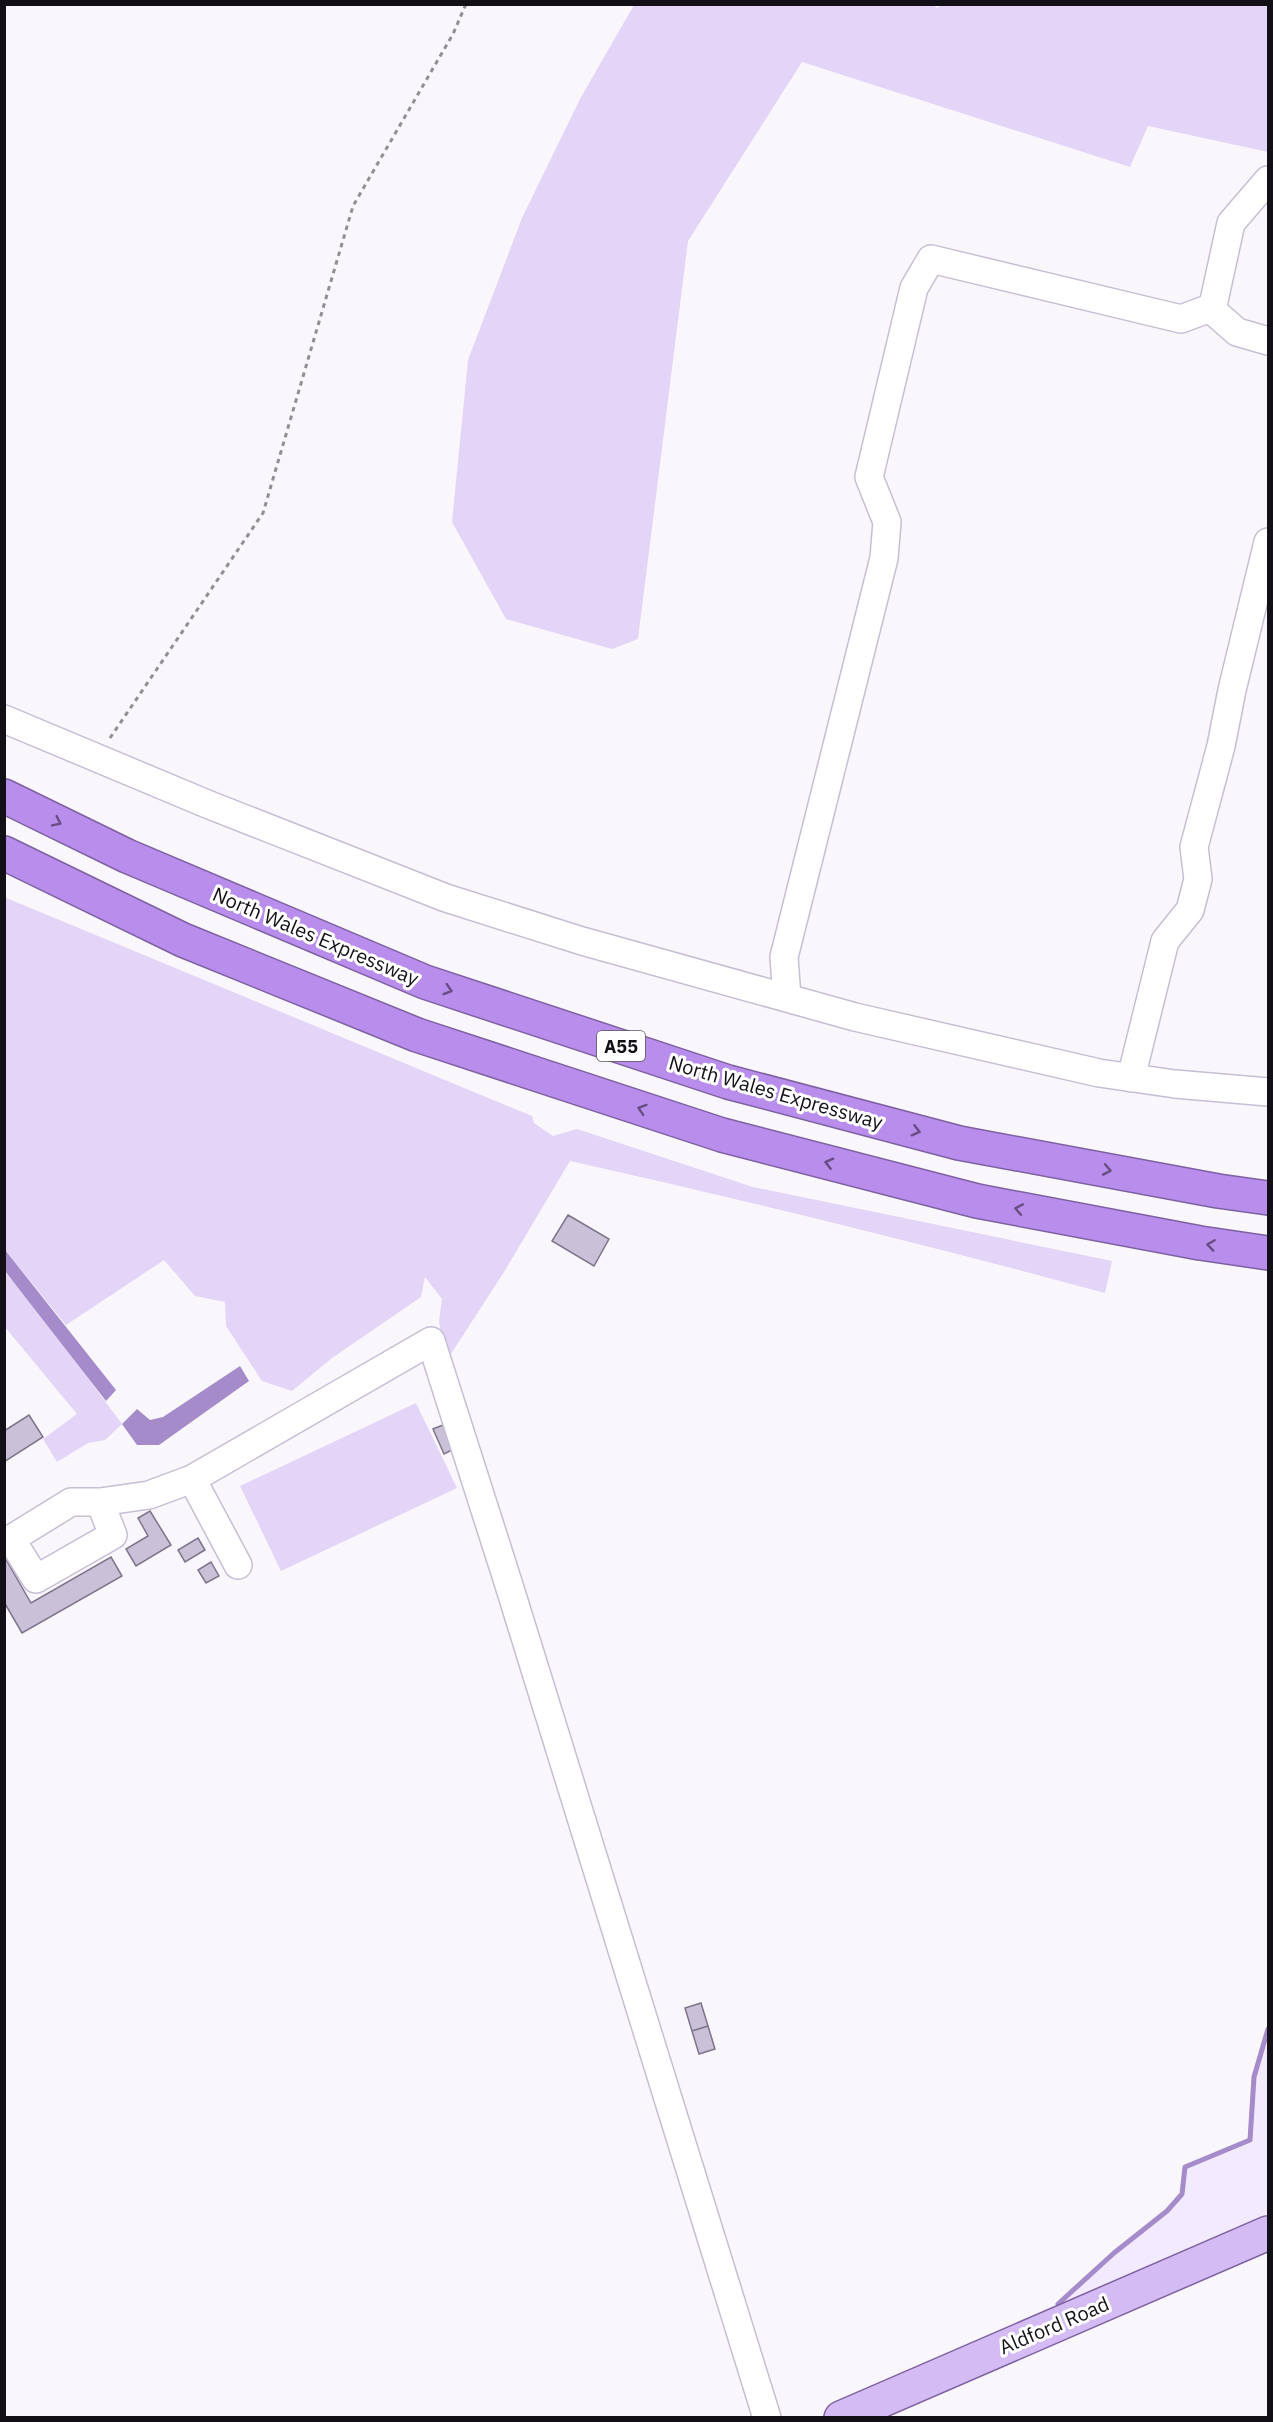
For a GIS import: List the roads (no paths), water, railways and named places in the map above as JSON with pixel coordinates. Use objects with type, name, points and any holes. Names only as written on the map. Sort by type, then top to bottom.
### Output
[{"type":"highway","name":"North Wales Expressway","points":[[4,796],[127,856],[425,982],[728,1082],[959,1143],[1218,1191],[1269,1198]]},
{"type":"highway","points":[[4,853],[183,940],[417,1035],[711,1132],[977,1201],[1200,1243],[1269,1253]]},
{"type":"main road","name":"Aldford Road","points":[[841,2418],[1269,2233]]},
{"type":"lane","points":[[1269,180],[1231,223],[1212,310],[1237,332],[1269,341]]},
{"type":"lane","points":[[787,998],[784,957],[884,558],[887,522],[869,477],[914,288],[931,259],[1181,319],[1213,307]]},
{"type":"lane","points":[[1131,1078],[1165,941],[1190,910],[1193,900],[1198,879],[1194,847],[1221,746],[1232,690],[1269,542]]},
{"type":"lane","points":[[4,719],[218,809],[446,898],[582,941],[855,1017],[1099,1073],[1269,1092]]},
{"type":"lane","points":[[100,1502],[148,1495],[192,1479],[431,1341],[767,2418]]},
{"type":"lane","points":[[192,1479],[238,1565]]},
{"type":"waterway","points":[[1058,2304],[1114,2253],[1167,2211],[1182,2194],[1185,2167],[1250,2140],[1254,2077],[1268,2029]]}]
